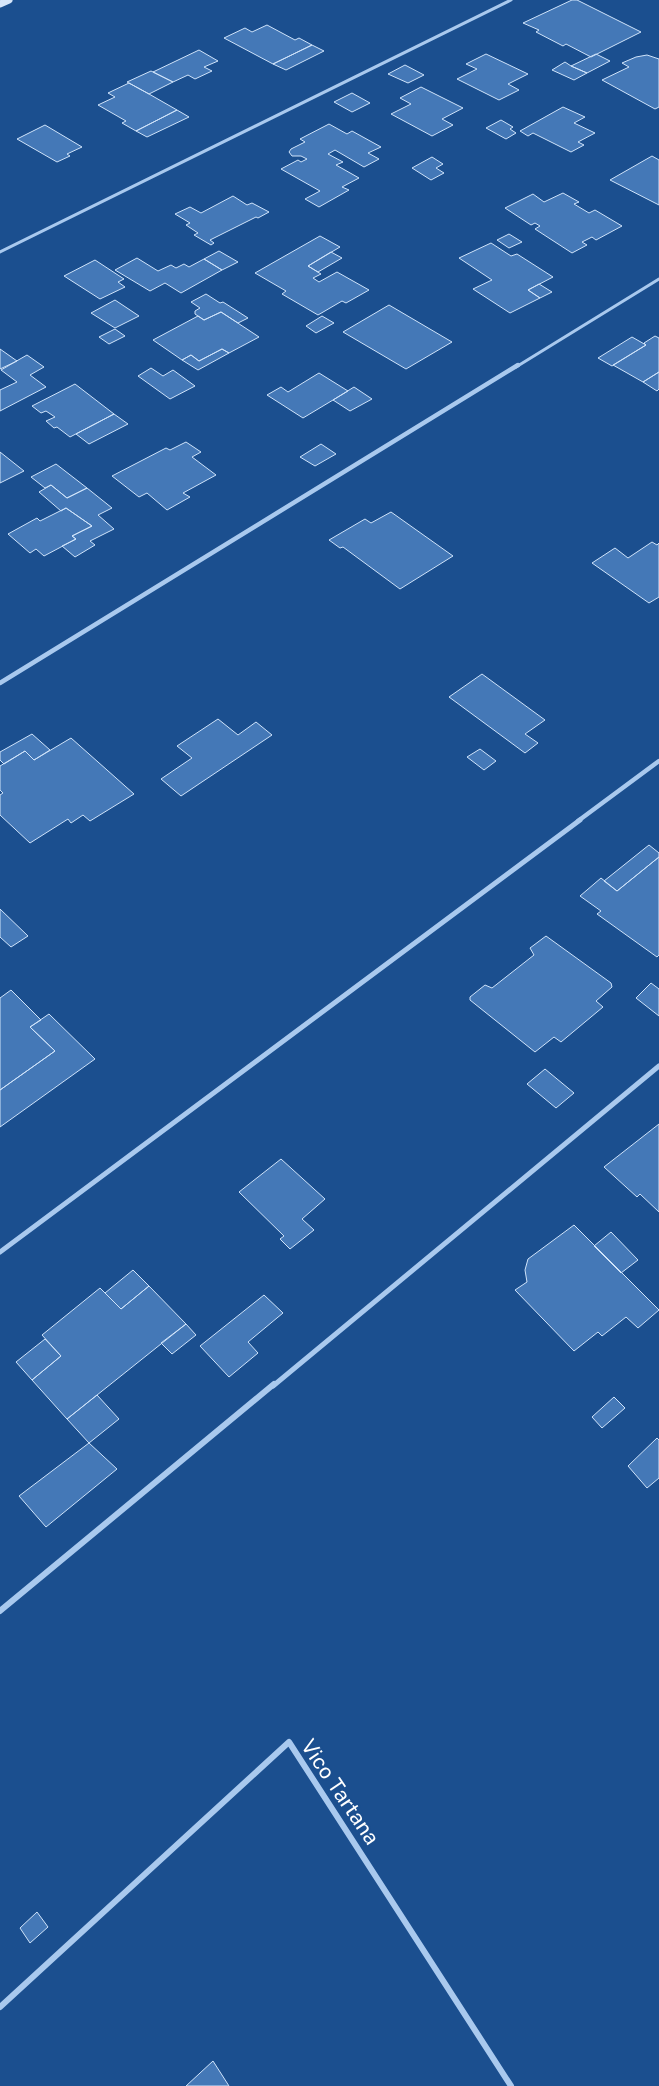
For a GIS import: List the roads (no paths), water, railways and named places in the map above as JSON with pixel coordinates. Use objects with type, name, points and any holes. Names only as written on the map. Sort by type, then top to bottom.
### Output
[{"type":"street","points":[[0,4],[9,0]]},
{"type":"street","points":[[0,252],[512,0]]},
{"type":"street","points":[[0,683],[659,280]]},
{"type":"street","points":[[0,1252],[659,761]]},
{"type":"street","points":[[0,1610],[659,1066]]},
{"type":"street","name":"Vico Tartana","points":[[0,2007],[288,1742],[511,2086]]}]
